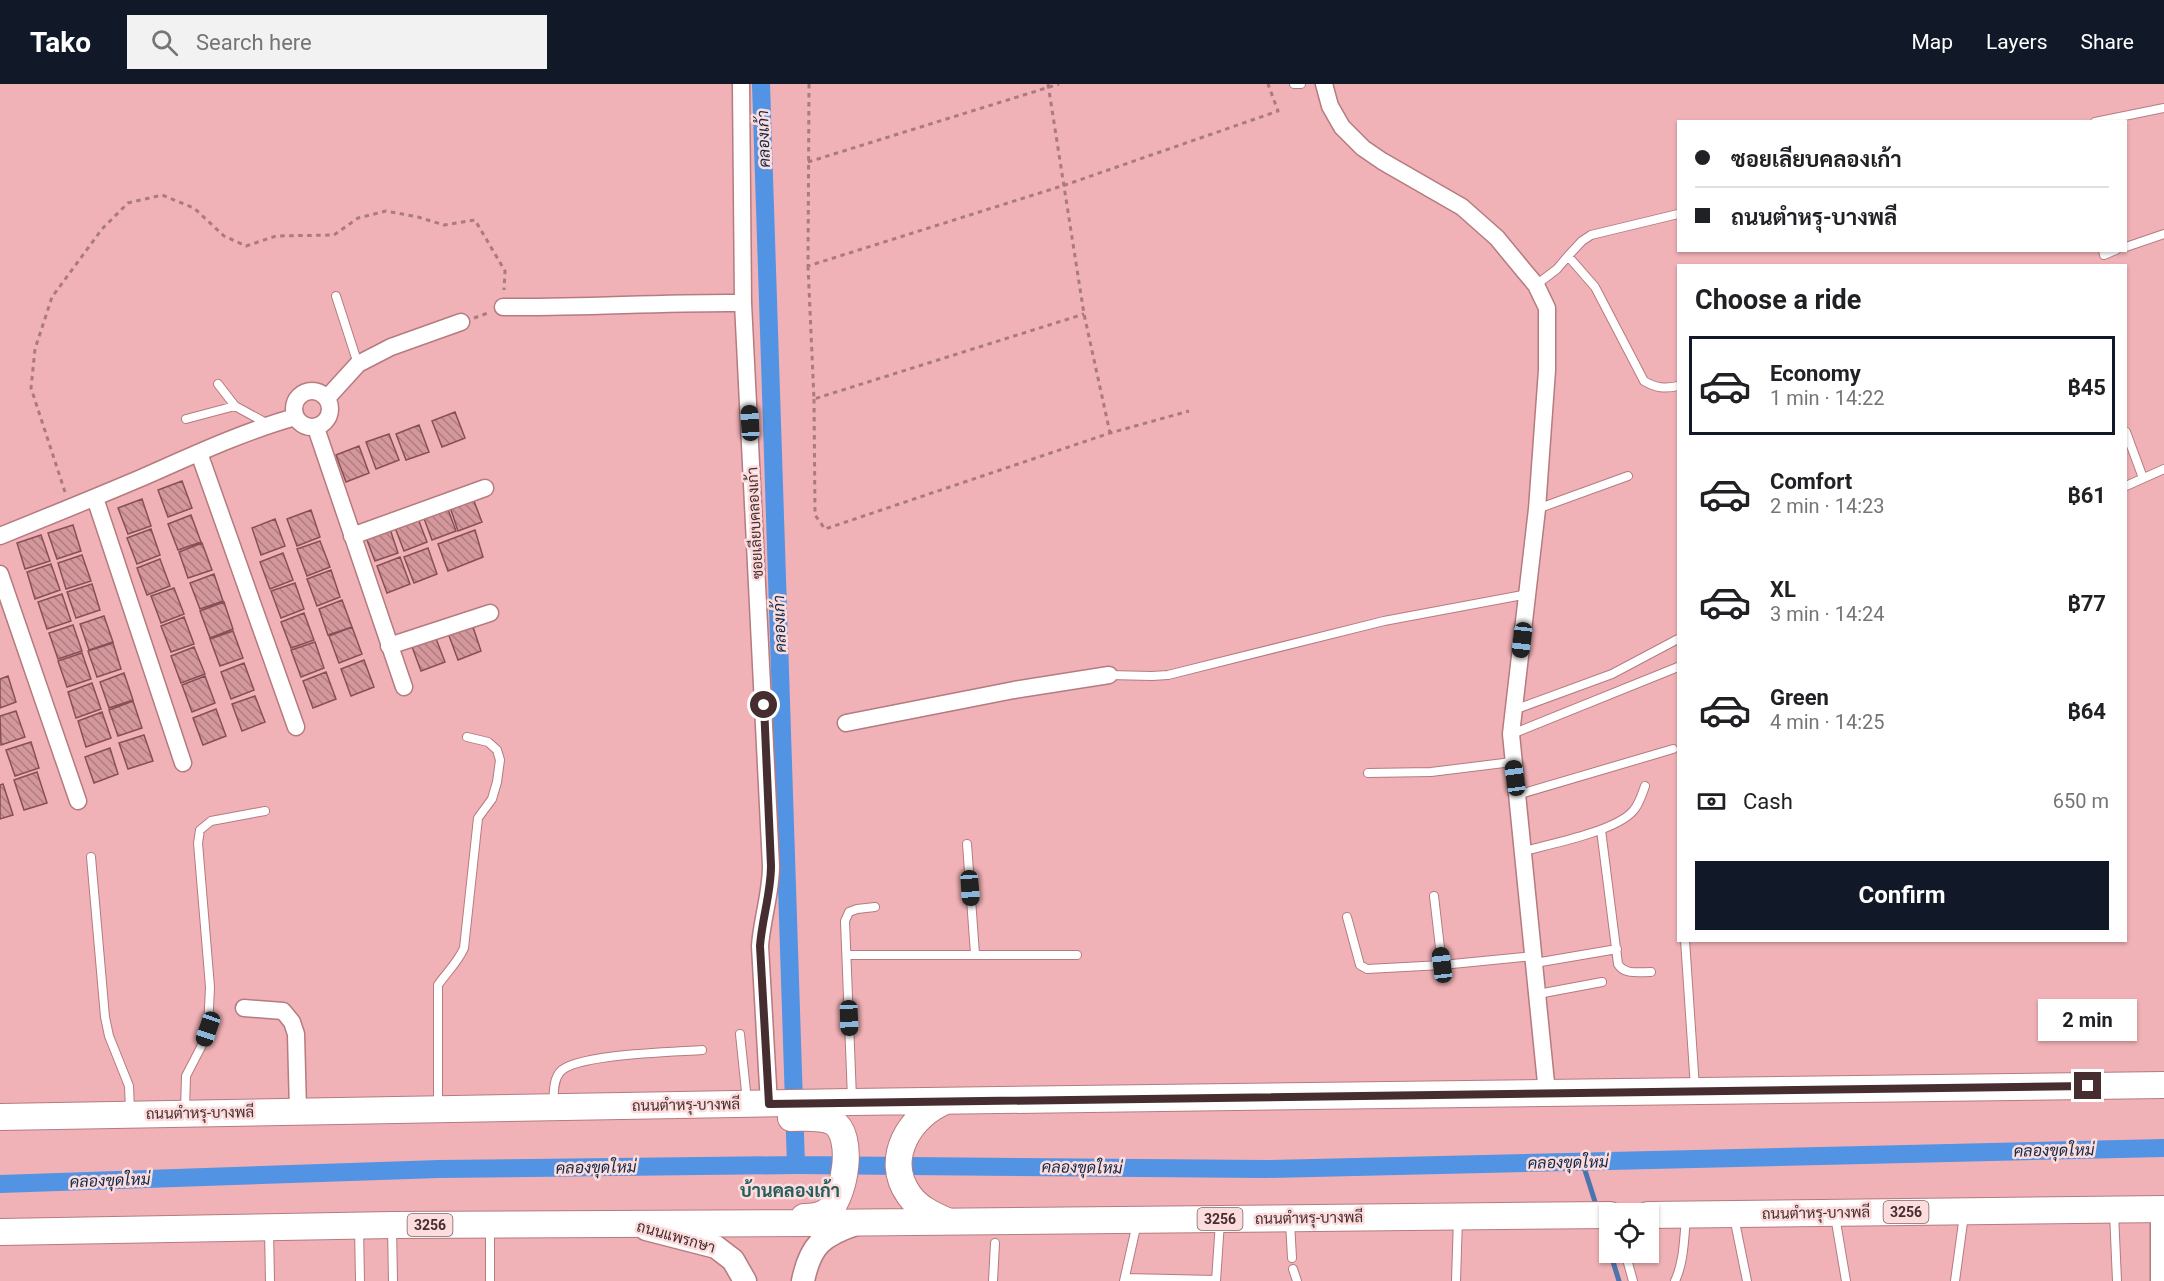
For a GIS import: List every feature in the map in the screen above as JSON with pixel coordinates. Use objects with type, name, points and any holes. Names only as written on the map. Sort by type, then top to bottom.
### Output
[{"type":"main road","name":"ถนนตำหรุ-บางพลี","points":[[0,1117],[681,1105],[815,1110],[852,1102],[2164,1085]]},
{"type":"main road","points":[[946,1101],[927,1109],[912,1125],[901,1152],[900,1168],[903,1186],[914,1201],[932,1214],[949,1222]]},
{"type":"main road","points":[[681,1105],[696,1113],[719,1120],[768,1107]]},
{"type":"main road","points":[[582,1224],[662,1218],[813,1217],[825,1213],[836,1201],[844,1172],[846,1152],[840,1128],[815,1110]]},
{"type":"main road","name":"ถนนตำหรุ-บางพลี","points":[[1659,1215],[2162,1209]]},
{"type":"main road","name":"ถนนตำหรุ-บางพลี","points":[[0,1232],[392,1225],[860,1223],[1599,1215]]},
{"type":"main road","points":[[802,1281],[808,1262],[826,1236],[860,1223]]},
{"type":"main road","name":"ถนนแพรกษา","points":[[626,1224],[716,1247],[733,1260],[746,1281]]},
{"type":"street","name":"ซอยเลียบคลองเก้า","points":[[741,84],[743,303],[771,866],[771,882],[762,921],[760,946],[768,1107]]},
{"type":"street","points":[[1324,84],[1330,106],[1342,127],[1363,148],[1382,161],[1462,207],[1497,238],[1536,285],[1547,308],[1548,325],[1537,509],[1511,734],[1547,1093]]},
{"type":"street","points":[[503,307],[579,308],[667,303],[743,303]]},
{"type":"street","points":[[327,398],[358,364],[392,347],[461,322]]},
{"type":"street","points":[[306,392],[321,393],[331,406],[330,416],[325,424],[316,428],[308,428],[296,417],[295,402],[306,392]]},
{"type":"street","points":[[0,536],[270,424],[296,417]]},
{"type":"street","points":[[316,428],[404,687]]},
{"type":"street","points":[[199,453],[296,728]]},
{"type":"street","points":[[352,536],[486,488]]},
{"type":"street","points":[[95,498],[183,763]]},
{"type":"street","points":[[0,574],[78,801]]},
{"type":"street","points":[[390,646],[490,613]]},
{"type":"street","points":[[846,723],[1014,690],[1109,675]]},
{"type":"street","points":[[244,1008],[283,1011],[292,1022],[296,1034],[298,1111]]},
{"type":"street","points":[[2159,1281],[2162,1209]]},
{"type":"lane","points":[[1294,84],[1300,84]]},
{"type":"lane","points":[[2105,120],[2164,108]]},
{"type":"lane","points":[[1536,285],[1557,269],[1582,241],[1591,235],[1677,214]]},
{"type":"lane","points":[[2127,247],[2164,234]]},
{"type":"lane","points":[[1568,256],[1595,287],[1644,381],[1654,387],[1666,389],[1677,386]]},
{"type":"lane","points":[[336,296],[358,364]]},
{"type":"lane","points":[[218,384],[235,406],[270,424]]},
{"type":"lane","points":[[186,419],[235,406]]},
{"type":"lane","points":[[2127,435],[2143,478]]},
{"type":"lane","points":[[2127,486],[2164,469]]},
{"type":"lane","points":[[1537,509],[1628,476]]},
{"type":"lane","points":[[1109,675],[1168,675],[1384,621],[1528,593]]},
{"type":"lane","points":[[1513,711],[1612,674],[1677,640]]},
{"type":"lane","points":[[1511,734],[1677,667]]},
{"type":"lane","points":[[438,1109],[438,985],[459,960],[464,948],[478,818],[492,799],[500,760],[497,750],[488,742],[467,737]]},
{"type":"lane","points":[[1517,795],[1673,749]]},
{"type":"lane","points":[[1368,773],[1431,772],[1512,762]]},
{"type":"lane","points":[[1524,852],[1601,830],[1625,818],[1634,810],[1645,786]]},
{"type":"lane","points":[[184,1113],[186,1076],[204,1038],[210,1008],[198,843],[200,830],[211,821],[265,811]]},
{"type":"lane","points":[[1601,830],[1618,964],[1625,971],[1651,972]]},
{"type":"lane","points":[[967,844],[975,954]]},
{"type":"lane","points":[[91,857],[105,1017],[109,1036],[129,1086],[130,1114]]},
{"type":"lane","points":[[1434,896],[1442,965]]},
{"type":"lane","points":[[852,1102],[845,921],[849,912],[875,907]]},
{"type":"lane","points":[[1347,917],[1360,965],[1367,969],[1535,960],[1617,949]]},
{"type":"lane","points":[[1685,942],[1695,1091]]},
{"type":"lane","points":[[847,955],[1077,955]]},
{"type":"lane","points":[[1538,994],[1602,982]]},
{"type":"lane","points":[[740,1034],[768,1107]]},
{"type":"lane","points":[[553,1107],[555,1079],[560,1071],[572,1064],[593,1059],[702,1050]]},
{"type":"lane","points":[[2114,1210],[2117,1281]]},
{"type":"lane","points":[[1955,1281],[1965,1211]]},
{"type":"lane","points":[[1834,1213],[1846,1281]]},
{"type":"lane","points":[[1675,1281],[1682,1255],[1686,1214]]},
{"type":"lane","points":[[1733,1214],[1747,1281]]},
{"type":"lane","points":[[1456,1281],[1458,1216]]},
{"type":"lane","points":[[1290,1218],[1292,1258]]},
{"type":"lane","points":[[1138,1220],[1125,1280],[1216,1280],[1220,1219]]},
{"type":"lane","points":[[392,1225],[393,1281]]},
{"type":"lane","points":[[490,1225],[490,1281]]},
{"type":"lane","points":[[359,1226],[360,1281]]},
{"type":"lane","points":[[269,1227],[270,1281]]},
{"type":"lane","points":[[993,1281],[995,1243]]},
{"type":"lane","points":[[1628,1263],[1633,1281]]},
{"type":"lane","points":[[1293,1269],[1297,1281]]},
{"type":"path","points":[[809,84],[808,266],[814,399],[815,515],[825,529],[1110,433],[1189,411]]},
{"type":"path","points":[[807,162],[1059,84]]},
{"type":"path","points":[[808,266],[1065,185],[1278,111],[1268,84]]},
{"type":"path","points":[[1048,86],[1084,314],[1110,433]]},
{"type":"path","points":[[70,508],[31,388],[35,349],[52,297],[102,229],[128,203],[162,195],[194,208],[224,236],[246,246],[276,236],[334,235],[358,218],[386,211],[444,225],[476,220],[505,271],[503,307],[461,322]]},
{"type":"path","points":[[814,399],[1084,314]]},
{"type":"building","points":[[455,412],[465,438],[442,447],[432,421]]},
{"type":"building","points":[[419,425],[429,452],[406,460],[396,434]]},
{"type":"building","points":[[389,434],[399,460],[376,469],[366,442]]},
{"type":"building","points":[[359,446],[369,473],[346,482],[336,455]]},
{"type":"building","points":[[182,481],[192,508],[168,517],[158,490]]},
{"type":"building","points":[[472,496],[482,522],[458,531],[449,504]]},
{"type":"building","points":[[142,499],[151,526],[128,534],[118,508]]},
{"type":"building","points":[[446,504],[456,531],[432,540],[422,513]]},
{"type":"building","points":[[311,510],[320,537],[297,546],[287,519]]},
{"type":"building","points":[[191,515],[201,542],[178,550],[168,524]]},
{"type":"building","points":[[417,516],[427,542],[404,551],[394,525]]},
{"type":"building","points":[[275,519],[285,546],[261,555],[252,528]]},
{"type":"building","points":[[73,525],[81,551],[57,559],[48,533]]},
{"type":"building","points":[[389,526],[398,553],[375,561],[365,535]]},
{"type":"building","points":[[151,529],[160,555],[137,564],[127,538]]},
{"type":"building","points":[[475,530],[483,557],[448,571],[438,544]]},
{"type":"building","points":[[41,535],[50,561],[25,569],[17,543]]},
{"type":"building","points":[[320,541],[330,567],[307,576],[297,549]]},
{"type":"building","points":[[202,543],[212,570],[188,578],[179,552]]},
{"type":"building","points":[[428,548],[437,574],[414,583],[404,557]]},
{"type":"building","points":[[283,553],[293,580],[270,589],[260,562]]},
{"type":"building","points":[[82,555],[91,581],[66,589],[58,563]]},
{"type":"building","points":[[400,557],[410,584],[387,593],[377,566]]},
{"type":"building","points":[[160,559],[170,586],[147,595],[137,568]]},
{"type":"building","points":[[51,564],[60,590],[35,599],[27,572]]},
{"type":"building","points":[[331,570],[340,597],[317,606],[307,579]]},
{"type":"building","points":[[214,574],[223,601],[200,609],[190,583]]},
{"type":"building","points":[[295,583],[304,609],[281,618],[271,591]]},
{"type":"building","points":[[92,584],[100,610],[76,618],[67,592]]},
{"type":"building","points":[[174,588],[184,614],[161,623],[151,596]]},
{"type":"building","points":[[62,594],[71,621],[47,629],[38,602]]},
{"type":"building","points":[[342,600],[352,627],[328,635],[319,609]]},
{"type":"building","points":[[224,602],[233,629],[210,638],[200,611]]},
{"type":"building","points":[[304,613],[314,640],[291,648],[281,622]]},
{"type":"building","points":[[104,616],[113,642],[89,650],[80,624]]},
{"type":"building","points":[[184,617],[194,644],[171,652],[161,626]]},
{"type":"building","points":[[472,624],[481,651],[458,660],[448,633]]},
{"type":"building","points":[[73,625],[82,651],[58,659],[49,633]]},
{"type":"building","points":[[352,627],[362,654],[339,663],[329,636]]},
{"type":"building","points":[[233,631],[243,658],[220,666],[210,639]]},
{"type":"building","points":[[435,636],[445,662],[421,671],[411,644]]},
{"type":"building","points":[[315,642],[324,668],[301,677],[291,650]]},
{"type":"building","points":[[113,643],[121,669],[97,677],[88,651]]},
{"type":"building","points":[[194,647],[205,674],[181,683],[171,656]]},
{"type":"building","points":[[82,653],[91,679],[67,687],[58,661]]},
{"type":"building","points":[[364,660],[374,687],[351,696],[341,669]]},
{"type":"building","points":[[244,663],[254,690],[231,699],[221,672]]},
{"type":"building","points":[[326,672],[336,699],[313,708],[303,681]]},
{"type":"building","points":[[124,673],[133,700],[109,708],[100,682]]},
{"type":"building","points":[[8,676],[16,702],[0,708],[0,679]]},
{"type":"building","points":[[205,676],[215,703],[192,712],[182,685]]},
{"type":"building","points":[[92,683],[101,709],[76,718],[68,692]]},
{"type":"building","points":[[255,696],[265,722],[242,731],[232,704]]},
{"type":"building","points":[[133,701],[142,728],[118,736],[109,710]]},
{"type":"building","points":[[216,709],[226,736],[203,745],[193,718]]},
{"type":"building","points":[[16,711],[25,737],[1,745],[0,716]]},
{"type":"building","points":[[102,712],[111,738],[86,747],[78,721]]},
{"type":"building","points":[[144,735],[153,761],[128,769],[119,743]]},
{"type":"building","points":[[31,742],[39,768],[15,776],[6,750]]},
{"type":"building","points":[[110,748],[118,774],[94,783],[85,757]]},
{"type":"building","points":[[37,772],[47,803],[24,810],[14,780]]},
{"type":"building","points":[[3,784],[13,815],[0,819],[0,785]]},
{"type":"waterway","name":"คลองเก้า","points":[[761,84],[796,1165]]},
{"type":"waterway","name":"คลองขุดใหม่","points":[[0,1184],[439,1169],[796,1165],[1265,1169],[2164,1148]]},
{"type":"waterway","points":[[1582,1161],[1597,1208]]},
{"type":"waterway","points":[[1613,1263],[1619,1281]]},
{"type":"district","name":"บ้านคลองเก้า","points":[[790,1191]]},
{"type":"route","points":[[764,705],[771,882],[762,921],[760,946],[769,1104],[2088,1086]]}]
